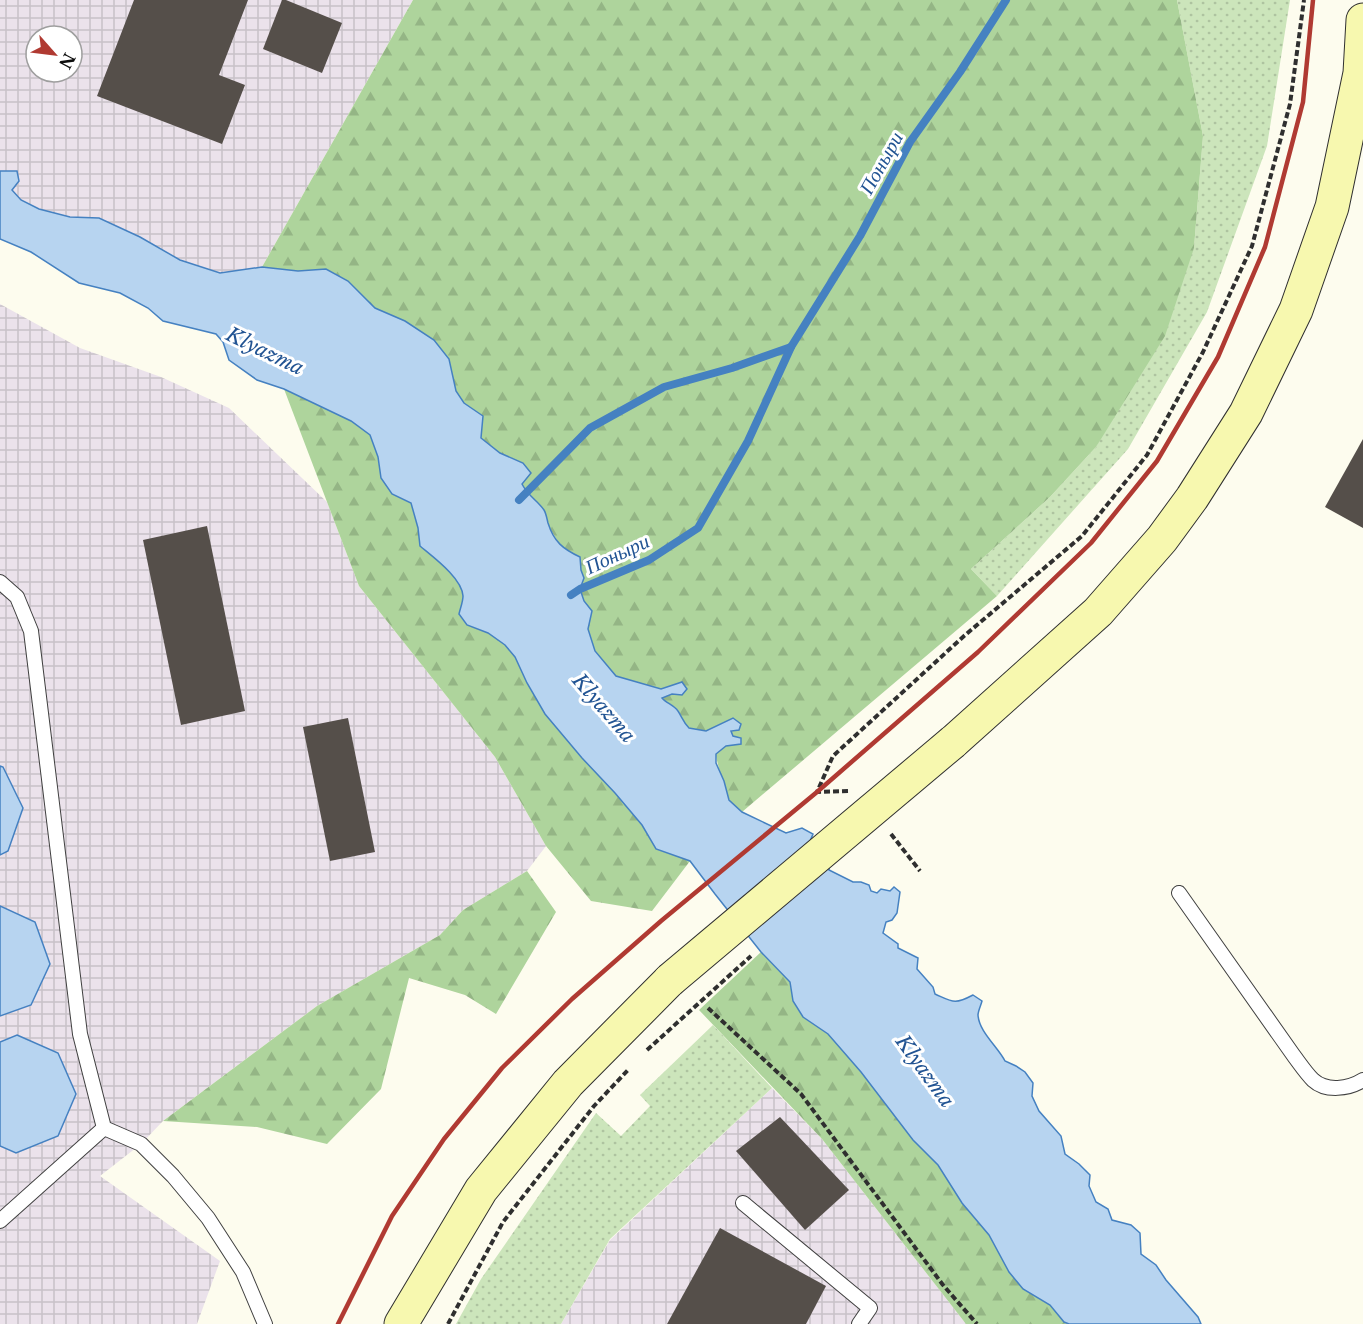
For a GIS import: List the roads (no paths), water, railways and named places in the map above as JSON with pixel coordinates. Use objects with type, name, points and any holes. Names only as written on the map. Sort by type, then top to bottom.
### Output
[{"type":"street","points":[[401,1324],[481,1190],[568,1083],[670,980],[952,742],[1098,612],[1162,539],[1192,498],[1246,413],[1296,310],[1332,207],[1360,73],[1363,20]]},
{"type":"lane","points":[[0,582],[17,597],[31,631],[80,1034],[104,1128]]},
{"type":"lane","points":[[1179,893],[1314,1081],[1335,1089],[1363,1080]]},
{"type":"lane","points":[[0,1221],[104,1128]]},
{"type":"lane","points":[[104,1128],[141,1143],[173,1176],[208,1218],[243,1272],[265,1324]]},
{"type":"lane","points":[[743,1203],[870,1308],[859,1324]]},
{"type":"water","name":"Klyazma","points":[[0,171],[17,171],[19,181],[12,190],[21,200],[39,209],[70,217],[99,218],[140,237],[180,260],[220,273],[262,267],[298,271],[326,269],[348,281],[375,308],[405,321],[434,340],[449,359],[456,391],[464,403],[483,416],[481,438],[500,453],[523,463],[531,473],[522,484],[524,488],[544,510],[550,530],[556,540],[564,548],[580,557],[584,578],[580,589],[584,601],[592,611],[588,629],[595,651],[616,676],[661,689],[682,682],[687,689],[682,695],[672,694],[662,698],[676,709],[689,728],[706,731],[733,718],[741,724],[739,730],[731,731],[733,736],[741,738],[741,744],[726,746],[716,754],[716,763],[729,800],[742,812],[786,833],[802,828],[813,834],[806,851],[829,862],[829,870],[853,882],[869,885],[871,891],[877,893],[881,889],[890,891],[894,887],[900,892],[897,913],[892,920],[886,922],[883,933],[898,944],[898,948],[918,958],[917,969],[933,987],[935,994],[954,1001],[973,995],[982,1001],[978,1015],[985,1033],[1005,1061],[1025,1072],[1033,1083],[1032,1096],[1039,1111],[1061,1136],[1065,1154],[1090,1175],[1089,1186],[1096,1202],[1108,1209],[1112,1220],[1131,1225],[1140,1233],[1141,1254],[1156,1265],[1198,1317],[1201,1324],[1069,1324],[1064,1322],[1050,1305],[1023,1289],[1009,1272],[989,1235],[962,1203],[938,1165],[913,1140],[861,1072],[828,1034],[803,1017],[793,1001],[790,982],[761,952],[690,861],[656,849],[642,825],[545,714],[515,657],[505,645],[488,633],[467,625],[459,614],[463,596],[458,582],[446,568],[420,546],[411,503],[392,494],[381,478],[378,457],[370,435],[351,421],[284,389],[257,380],[229,360],[223,342],[216,334],[163,321],[148,308],[120,293],[79,283],[31,252],[0,239]]},
{"type":"water","points":[[0,766],[3,767],[23,808],[8,851],[0,855]]},
{"type":"water","points":[[0,906],[35,922],[50,964],[31,1005],[0,1016]]},
{"type":"water","points":[[17,1035],[58,1053],[76,1094],[58,1136],[16,1153],[0,1146],[0,1042]]},
{"type":"waterway","name":"Поныри","points":[[519,500],[590,428],[664,387],[732,368],[791,347],[860,236],[910,142],[960,72],[1006,0]]},
{"type":"waterway","name":"Поныри","points":[[571,595],[649,560],[698,528],[748,441],[791,347]]},
{"type":"railway","points":[[338,1324],[392,1216],[444,1139],[502,1068],[572,999],[661,921],[817,792],[978,652],[1091,543],[1157,461],[1218,357],[1265,247],[1303,102],[1313,0]]}]
